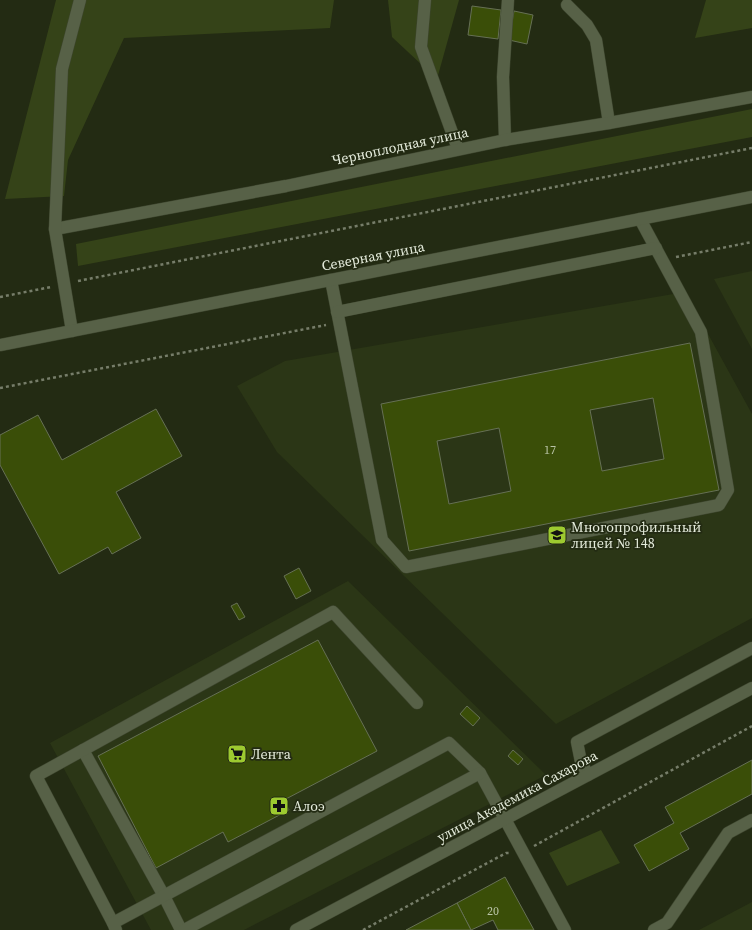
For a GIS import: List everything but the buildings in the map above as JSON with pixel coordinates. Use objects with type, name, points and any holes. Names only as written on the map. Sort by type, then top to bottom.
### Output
[{"type":"street","points":[[72,330],[55,229],[62,69],[80,0]]},
{"type":"street","points":[[426,0],[421,47],[458,148]]},
{"type":"street","points":[[505,140],[503,78],[508,0]]},
{"type":"street","points":[[567,5],[587,25],[596,40],[609,123]]},
{"type":"street","name":"Черноплодная улица","points":[[55,229],[286,186],[458,148],[752,97]]},
{"type":"street","name":"Северная улица","points":[[0,345],[752,197]]},
{"type":"street","points":[[331,280],[382,540],[406,567],[719,505],[728,490],[701,332],[640,219]]},
{"type":"street","points":[[337,312],[656,248]]},
{"type":"street","points":[[417,703],[333,612],[36,776],[115,927],[164,896],[449,743],[480,773],[565,930]]},
{"type":"street","points":[[588,775],[580,762],[578,742],[752,648]]},
{"type":"street","name":"улица Академика Сахарова","points":[[296,930],[752,688]]},
{"type":"street","points":[[83,750],[164,896],[181,930]]},
{"type":"street","points":[[184,930],[480,773]]},
{"type":"street","points":[[654,930],[667,924],[728,833],[752,820]]},
{"type":"path","points":[[0,297],[752,148]]},
{"type":"path","points":[[363,930],[506,853],[523,852],[752,726]]},
{"type":"shaded area","points":[[56,0],[334,0],[330,28],[124,38],[68,160],[64,196],[5,199]]},
{"type":"shaded area","points":[[388,0],[459,0],[437,79],[392,37]]},
{"type":"shaded area","points":[[706,0],[752,0],[752,28],[695,38]]},
{"type":"shaded area","points":[[752,109],[752,137],[78,266],[76,244]]},
{"type":"shaded area","points":[[752,271],[752,349],[714,279]]},
{"type":"shaded area","name":"Многопрофильный лицей № 148","points":[[685,292],[752,414],[752,618],[556,724],[277,452],[237,386],[285,361]]},
{"type":"shaded area","points":[[348,581],[546,775],[244,930],[151,930],[50,743]]},
{"type":"shaded area","points":[[601,830],[620,863],[567,886],[549,853]]},
{"type":"shaded area","points":[[752,902],[752,930],[699,930]]},
{"type":"place","name":"Многопрофильный лицей № 148","points":[[557,535]]},
{"type":"place","name":"Лента","points":[[237,754]]},
{"type":"place","name":"Алоэ","points":[[279,806]]}]
